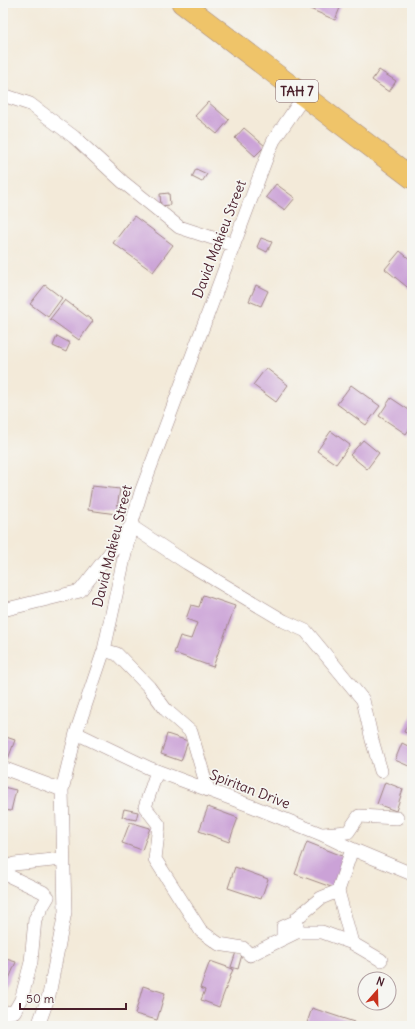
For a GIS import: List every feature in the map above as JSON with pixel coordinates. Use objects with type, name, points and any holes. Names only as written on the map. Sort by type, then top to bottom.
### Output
[{"type":"highway","name":"TAH 7","points":[[182,3],[412,178]]},
{"type":"street","points":[[3,95],[30,104],[74,137],[122,182],[179,227],[234,245]]},
{"type":"street","name":"David Makieu Street","points":[[38,1026],[49,995],[65,912],[62,790],[76,732],[104,650],[131,526],[141,492],[269,151],[274,140],[304,96]]},
{"type":"street","points":[[3,610],[80,591],[131,526],[187,563],[284,621],[306,631],[363,700],[381,771]]},
{"type":"street","points":[[104,650],[118,654],[149,687],[166,710],[191,732],[208,790]]},
{"type":"street","name":"Spiritan Drive","points":[[76,732],[149,768],[254,807],[321,834],[352,849],[412,874]]},
{"type":"street","points":[[3,768],[62,790]]},
{"type":"street","points":[[157,771],[145,807],[159,825],[155,860],[201,931],[219,944],[243,948],[250,956],[283,939],[297,927],[297,918],[321,898],[338,891]]},
{"type":"street","points":[[321,834],[348,832],[359,816],[397,818]]},
{"type":"street","points":[[352,849],[338,891],[352,943]]},
{"type":"street","points":[[3,868],[14,864],[63,859]]},
{"type":"street","points":[[3,873],[43,892],[48,897],[35,919],[31,962],[21,1000],[14,1012],[3,1012]]},
{"type":"street","points":[[297,927],[322,932],[352,943],[381,960]]},
{"type":"building","points":[[302,3],[342,3],[335,20],[301,5]]},
{"type":"building","points":[[379,70],[396,81],[389,92],[372,80]]},
{"type":"building","points":[[412,98],[412,106],[408,103]]},
{"type":"building","points":[[208,102],[229,120],[217,134],[195,116]]},
{"type":"building","points":[[244,128],[265,146],[255,156],[235,138]]},
{"type":"building","points":[[196,169],[207,174],[202,182],[192,177]]},
{"type":"building","points":[[276,184],[295,198],[285,210],[266,197]]},
{"type":"building","points":[[169,193],[170,205],[161,206],[160,194]]},
{"type":"building","points":[[134,216],[173,245],[153,272],[113,243]]},
{"type":"building","points":[[261,238],[272,242],[267,252],[257,247]]},
{"type":"building","points":[[400,251],[412,261],[412,291],[385,269]]},
{"type":"building","points":[[45,285],[62,298],[48,317],[30,304]]},
{"type":"building","points":[[256,285],[268,291],[261,306],[249,301]]},
{"type":"building","points":[[65,300],[93,321],[79,340],[50,319]]},
{"type":"building","points":[[57,336],[70,343],[66,352],[53,346]]},
{"type":"building","points":[[266,368],[288,385],[276,402],[253,385]]},
{"type":"building","points":[[351,385],[380,406],[366,425],[337,404]]},
{"type":"building","points":[[391,398],[412,412],[412,425],[406,434],[379,416]]},
{"type":"building","points":[[331,431],[350,445],[336,464],[317,451]]},
{"type":"building","points":[[363,440],[379,453],[367,469],[350,455]]},
{"type":"building","points":[[92,486],[120,489],[116,514],[88,510]]},
{"type":"building","points":[[203,595],[235,606],[213,667],[174,653],[180,636],[191,639],[197,623],[186,619],[191,605],[199,607]]},
{"type":"building","points":[[412,712],[412,735],[404,732]]},
{"type":"building","points":[[167,734],[188,741],[181,761],[161,754]]},
{"type":"building","points":[[3,736],[15,740],[8,759],[3,757]]},
{"type":"building","points":[[402,743],[412,748],[411,767],[395,760]]},
{"type":"building","points":[[385,782],[403,789],[396,811],[377,804]]},
{"type":"building","points":[[3,787],[16,790],[11,811],[3,810]]},
{"type":"building","points":[[208,807],[238,818],[229,842],[199,831]]},
{"type":"building","points":[[124,809],[138,812],[136,820],[122,817]]},
{"type":"building","points":[[130,822],[150,828],[142,850],[122,843]]},
{"type":"building","points":[[307,842],[345,857],[334,888],[295,874]]},
{"type":"building","points":[[235,867],[268,879],[261,899],[228,888]]},
{"type":"building","points":[[237,949],[243,951],[238,969],[231,967]]},
{"type":"building","points":[[3,958],[16,962],[4,991],[3,990]]},
{"type":"building","points":[[210,961],[233,969],[219,1007],[201,1000],[205,990],[200,988]]},
{"type":"building","points":[[143,986],[165,993],[157,1020],[135,1014]]},
{"type":"building","points":[[312,1008],[354,1022],[353,1026],[306,1026]]}]
